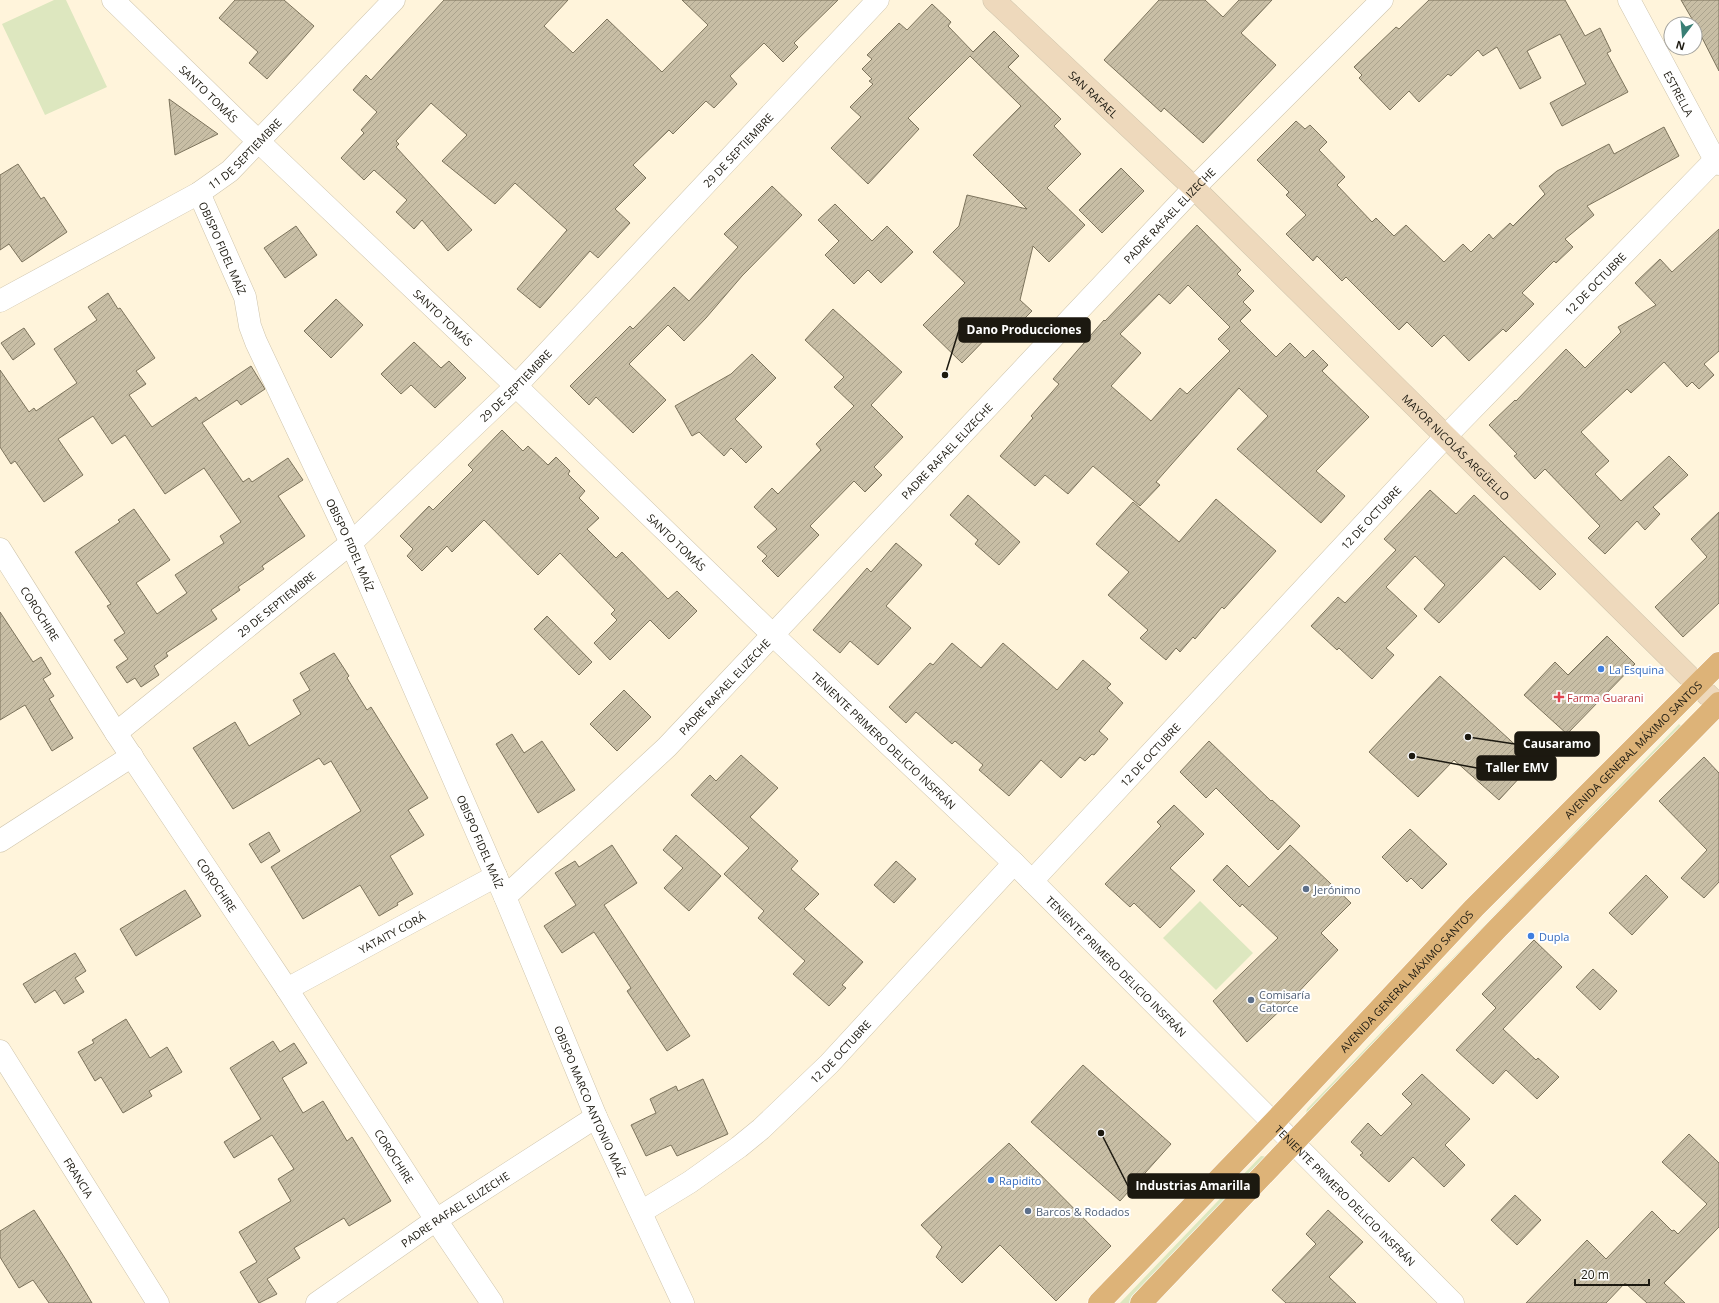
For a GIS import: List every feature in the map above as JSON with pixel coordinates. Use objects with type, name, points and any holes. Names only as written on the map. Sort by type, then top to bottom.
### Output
[{"type":"main road","name":"AVENIDA GENERAL MÁXIMO SANTOS","points":[[1099,1303],[1273,1123],[1474,908],[1719,663]]},
{"type":"main road","points":[[1141,1303],[1498,928],[1719,705]]},
{"type":"street","name":"SANTO TOMÁS","points":[[113,0],[259,142],[516,386],[773,635]]},
{"type":"street","name":"11 DE SEPTIEMBRE","points":[[0,301],[199,193],[230,171],[394,0]]},
{"type":"street","name":"29 DE SEPTIEMBRE","points":[[116,733],[351,543],[516,386],[878,0]]},
{"type":"street","name":"SAN RAFAEL","points":[[994,0],[1194,188]]},
{"type":"street","name":"PADRE RAFAEL ELIZECHE","points":[[505,896],[667,747],[1194,188],[1382,0]]},
{"type":"street","name":"ESTRELLA","points":[[1629,0],[1717,162]]},
{"type":"street","name":"12 DE OCTUBRE","points":[[1032,881],[1446,436],[1717,162]]},
{"type":"street","name":"MAYOR NICOLÁS ARGÜELLO","points":[[1194,188],[1719,705]]},
{"type":"street","name":"OBISPO FIDEL MAÍZ","points":[[199,193],[245,297],[250,326],[256,342],[351,543],[505,896]]},
{"type":"street","name":"COROCHIRE","points":[[0,549],[116,733],[287,989],[436,1220],[492,1303]]},
{"type":"street","name":"TENIENTE PRIMERO DELICIO INSFRÁN","points":[[773,635],[1014,863],[1453,1303]]},
{"type":"street","points":[[0,841],[132,756]]},
{"type":"street","name":"12 DE OCTUBRE","points":[[640,1212],[696,1177],[739,1147],[761,1129],[829,1064],[1014,863]]},
{"type":"street","name":"YATAITY CORÁ","points":[[287,989],[496,876]]},
{"type":"street","name":"OBISPO MARCO ANTONIO MAÍZ","points":[[505,896],[596,1117],[683,1303]]},
{"type":"street","name":"FRANCIA","points":[[0,1051],[158,1303]]},
{"type":"street","name":"PADRE RAFAEL ELIZECHE","points":[[317,1303],[436,1220],[596,1117]]},
{"type":"green space","points":[[54,0],[66,0],[107,87],[45,115],[2,24]]},
{"type":"green space","points":[[1679,724],[1681,726],[1308,1114],[1306,1113],[1307,1109]]},
{"type":"green space","points":[[1200,901],[1253,953],[1216,990],[1163,938]]},
{"type":"green space","points":[[1261,1156],[1268,1157],[1132,1303],[1120,1303]]},
{"type":"building","points":[[235,0],[284,0],[314,26],[267,79],[249,63],[258,52],[219,18]]},
{"type":"building","points":[[444,0],[568,0],[544,26],[573,53],[607,19],[662,72],[708,25],[682,0],[838,0],[794,43],[798,47],[783,62],[764,43],[730,76],[737,84],[714,108],[706,101],[673,134],[669,130],[633,165],[646,178],[615,209],[630,223],[598,258],[590,251],[540,308],[517,289],[567,230],[515,183],[495,204],[442,161],[467,135],[431,103],[396,141],[399,144],[396,147],[472,230],[448,251],[422,220],[414,229],[396,212],[407,200],[374,170],[364,180],[341,158],[364,133],[361,130],[377,112],[353,90],[366,75],[371,80]]},
{"type":"building","points":[[1159,0],[1205,0],[1223,17],[1239,0],[1272,0],[1241,33],[1276,65],[1203,143],[1164,108],[1161,112],[1104,60]]},
{"type":"building","points":[[1429,0],[1565,0],[1585,36],[1600,28],[1611,51],[1607,53],[1628,92],[1562,126],[1550,103],[1586,84],[1560,34],[1527,51],[1541,78],[1520,89],[1497,47],[1483,56],[1478,50],[1451,76],[1448,74],[1419,102],[1409,91],[1390,110],[1359,78],[1362,75],[1354,67],[1396,27],[1399,29]]},
{"type":"building","points":[[1681,0],[1719,0],[1719,71],[1703,40],[1703,16],[1690,16]]},
{"type":"building","points":[[932,4],[951,22],[948,26],[973,52],[994,31],[1019,56],[1008,67],[1061,119],[1054,126],[1081,154],[1047,188],[1085,225],[1049,262],[1033,246],[1020,300],[1032,311],[1009,334],[1000,324],[962,363],[923,325],[965,283],[933,252],[959,226],[967,195],[1027,209],[973,155],[1021,106],[970,56],[908,118],[919,129],[868,184],[831,148],[861,117],[850,107],[873,84],[869,81],[872,79],[862,69],[872,59],[867,55],[899,23],[907,30]]},
{"type":"building","points":[[169,99],[218,134],[175,155]]},
{"type":"building","points":[[1296,121],[1305,129],[1310,125],[1327,142],[1319,150],[1345,177],[1337,185],[1372,222],[1376,218],[1394,236],[1406,225],[1444,262],[1463,244],[1471,252],[1489,234],[1493,239],[1510,223],[1513,226],[1545,194],[1539,186],[1557,171],[1609,144],[1614,154],[1664,127],[1679,156],[1587,206],[1594,215],[1565,239],[1573,247],[1556,263],[1554,261],[1522,293],[1534,304],[1506,332],[1503,329],[1469,361],[1444,335],[1432,347],[1407,322],[1399,330],[1346,277],[1342,281],[1317,256],[1313,261],[1286,234],[1306,215],[1286,195],[1289,192],[1257,160]]},
{"type":"building","points":[[18,164],[41,199],[44,197],[67,232],[22,262],[9,244],[0,250],[0,175]]},
{"type":"building","points":[[1121,168],[1144,191],[1102,233],[1079,210]]},
{"type":"building","points":[[772,186],[802,215],[742,276],[684,341],[668,325],[629,364],[666,400],[633,433],[596,397],[589,405],[570,386],[630,326],[633,329],[674,287],[689,301],[738,247],[724,234]]},
{"type":"building","points":[[835,204],[872,241],[887,226],[913,252],[881,283],[868,270],[854,284],[825,255],[839,241],[818,220]]},
{"type":"building","points":[[1197,225],[1241,270],[1237,274],[1254,291],[1243,302],[1251,310],[1240,321],[1276,357],[1290,343],[1305,358],[1313,350],[1328,365],[1322,371],[1369,417],[1316,471],[1345,496],[1321,523],[1237,449],[1268,416],[1239,388],[1156,482],[1160,485],[1140,506],[1093,466],[1068,494],[1045,475],[1035,486],[1000,456],[1033,418],[1031,416],[1059,384],[1053,379],[1104,320],[1105,321]],"holes":[[[1188,285],[1230,327],[1218,339],[1230,351],[1187,394],[1180,388],[1151,421],[1111,386],[1141,353],[1120,334],[1159,294],[1170,304]]]},
{"type":"building","points":[[296,226],[317,255],[285,278],[264,248]]},
{"type":"building","points":[[1719,229],[1719,351],[1704,364],[1714,375],[1699,389],[1692,382],[1687,387],[1664,362],[1631,393],[1627,389],[1581,432],[1609,461],[1595,474],[1621,501],[1669,456],[1688,475],[1653,507],[1660,514],[1645,530],[1637,521],[1605,554],[1588,538],[1600,526],[1545,469],[1535,479],[1514,456],[1517,454],[1489,425],[1515,400],[1516,401],[1566,349],[1585,368],[1621,332],[1618,327],[1656,305],[1635,283],[1660,259],[1672,272]]},
{"type":"building","points":[[108,293],[118,309],[120,308],[155,358],[136,371],[146,384],[129,395],[152,427],[196,397],[199,401],[251,366],[265,389],[241,405],[237,400],[202,423],[243,482],[249,478],[252,482],[288,458],[303,480],[278,496],[305,536],[262,566],[264,569],[238,587],[240,590],[211,610],[217,619],[166,653],[168,656],[154,666],[159,675],[141,687],[135,678],[127,683],[116,667],[128,659],[114,640],[125,633],[107,606],[111,604],[75,552],[120,522],[118,520],[134,509],[170,560],[136,583],[157,614],[187,593],[175,575],[224,543],[220,536],[241,522],[204,468],[165,494],[125,435],[112,444],[93,416],[58,439],[83,475],[44,502],[15,461],[11,464],[0,447],[0,370],[29,412],[34,408],[36,411],[77,383],[54,349],[97,320],[88,307]]},
{"type":"building","points":[[336,299],[363,325],[331,358],[304,331]]},
{"type":"building","points":[[833,309],[902,372],[871,405],[903,437],[874,467],[882,475],[865,492],[854,481],[810,526],[819,535],[778,577],[762,561],[767,556],[757,547],[777,529],[754,507],[772,488],[778,494],[821,450],[816,444],[854,406],[834,387],[844,377],[805,340]]},
{"type":"building","points":[[24,328],[35,344],[13,360],[1,343]]},
{"type":"building","points":[[414,342],[441,368],[449,361],[466,378],[435,408],[411,385],[401,394],[381,374]]},
{"type":"building","points":[[752,354],[776,378],[735,419],[762,447],[746,463],[731,448],[724,456],[699,432],[692,436],[675,406],[731,374]]},
{"type":"building","points":[[502,430],[523,451],[528,446],[548,465],[556,457],[570,471],[568,474],[585,491],[579,498],[599,518],[587,529],[616,558],[622,552],[668,599],[677,591],[697,611],[669,639],[650,620],[610,660],[594,643],[617,620],[611,614],[615,610],[560,553],[538,575],[484,520],[452,552],[447,546],[422,571],[407,556],[413,549],[400,536],[429,506],[433,510],[473,470],[468,465]]},
{"type":"building","points":[[1430,490],[1456,514],[1474,495],[1556,574],[1540,590],[1504,556],[1439,623],[1424,609],[1445,585],[1415,556],[1386,587],[1417,616],[1386,648],[1394,655],[1372,679],[1339,648],[1337,650],[1311,626],[1338,597],[1345,603],[1396,550],[1384,539]]},
{"type":"building","points":[[968,495],[1020,542],[999,565],[975,544],[978,540],[950,515]]},
{"type":"building","points":[[1216,499],[1276,551],[1224,609],[1222,607],[1195,639],[1193,637],[1180,652],[1176,648],[1166,660],[1140,638],[1148,630],[1108,595],[1129,572],[1096,544],[1133,502],[1179,542]]},
{"type":"building","points":[[1719,512],[1719,603],[1683,637],[1655,607],[1707,557],[1691,539]]},
{"type":"building","points":[[896,543],[922,565],[886,606],[911,628],[878,665],[850,641],[840,653],[813,630],[867,568],[871,572]]},
{"type":"building","points":[[0,612],[33,662],[41,657],[51,674],[43,679],[54,696],[49,699],[73,738],[52,751],[25,705],[0,720]]},
{"type":"building","points":[[547,616],[592,662],[579,675],[534,629]]},
{"type":"building","points":[[1607,636],[1635,664],[1567,734],[1524,695],[1555,662],[1568,675]]},
{"type":"building","points":[[952,643],[981,668],[1003,643],[1057,690],[1083,660],[1111,684],[1107,688],[1123,703],[1099,731],[1108,739],[1094,755],[1092,754],[1085,761],[1080,757],[1061,778],[1041,760],[1009,796],[979,770],[983,765],[955,741],[952,744],[916,712],[906,723],[889,707],[930,663],[933,665]]},
{"type":"building","points":[[334,653],[349,676],[347,678],[367,710],[371,707],[428,798],[408,810],[424,835],[390,856],[413,894],[397,903],[398,905],[379,916],[360,885],[303,919],[271,867],[361,811],[331,761],[324,765],[319,758],[233,809],[193,748],[235,722],[249,746],[301,714],[293,700],[310,690],[300,673]]},
{"type":"building","points":[[1440,676],[1534,762],[1499,800],[1454,760],[1418,797],[1369,752]]},
{"type":"building","points":[[624,690],[651,717],[617,751],[590,724]]},
{"type":"building","points":[[512,734],[524,753],[542,741],[575,790],[538,813],[496,744]]},
{"type":"building","points":[[1209,741],[1271,801],[1272,800],[1300,826],[1278,850],[1216,788],[1206,798],[1180,772]]},
{"type":"building","points":[[741,755],[778,788],[750,817],[798,861],[791,869],[819,894],[804,909],[863,962],[842,985],[846,988],[829,1006],[793,974],[805,961],[758,918],[764,911],[724,874],[749,848],[691,795],[710,775],[716,781]]},
{"type":"building","points":[[1704,757],[1719,773],[1719,882],[1704,898],[1681,878],[1707,850],[1659,801]]},
{"type":"building","points":[[1174,805],[1204,834],[1170,868],[1195,891],[1160,928],[1134,903],[1130,907],[1105,884],[1161,826],[1157,822]]},
{"type":"building","points":[[1410,829],[1447,864],[1422,889],[1411,878],[1407,882],[1382,857]]},
{"type":"building","points":[[269,832],[280,851],[261,863],[249,844]]},
{"type":"building","points":[[676,835],[721,876],[689,911],[664,888],[683,868],[663,850]]},
{"type":"building","points":[[612,845],[637,883],[604,905],[690,1036],[667,1051],[627,991],[631,988],[594,932],[562,953],[544,926],[576,905],[555,873],[575,861],[579,867]]},
{"type":"building","points":[[1290,845],[1351,903],[1321,933],[1338,950],[1291,1000],[1247,1042],[1213,1001],[1278,938],[1242,904],[1240,907],[1213,880],[1227,865],[1249,887]]},
{"type":"building","points":[[896,861],[916,879],[894,903],[874,885]]},
{"type":"building","points":[[1646,875],[1668,897],[1632,935],[1609,913]]},
{"type":"building","points":[[185,890],[201,916],[136,956],[120,929]]},
{"type":"building","points":[[1534,940],[1562,967],[1503,1029],[1536,1060],[1538,1058],[1559,1077],[1537,1099],[1506,1070],[1493,1084],[1456,1050],[1496,1008],[1482,994]]},
{"type":"building","points":[[75,953],[86,971],[75,978],[84,992],[64,1004],[55,990],[35,1003],[23,984]]},
{"type":"building","points":[[1593,969],[1617,991],[1600,1010],[1576,987]]},
{"type":"building","points":[[126,1019],[150,1058],[167,1047],[182,1072],[149,1091],[152,1096],[123,1113],[101,1077],[95,1081],[78,1052],[94,1043],[92,1040]]},
{"type":"building","points":[[273,1041],[280,1052],[294,1043],[307,1063],[282,1078],[303,1113],[323,1101],[347,1141],[352,1137],[391,1201],[349,1226],[344,1218],[294,1248],[300,1258],[267,1279],[277,1294],[259,1303],[240,1272],[257,1262],[239,1232],[291,1201],[278,1179],[294,1169],[272,1135],[234,1158],[224,1142],[261,1119],[230,1068]]},
{"type":"building","points":[[1083,1065],[1171,1144],[1120,1201],[1031,1122]]},
{"type":"building","points":[[1422,1074],[1470,1119],[1445,1145],[1465,1165],[1444,1187],[1413,1157],[1389,1182],[1360,1155],[1363,1153],[1351,1142],[1368,1123],[1381,1136],[1412,1104],[1402,1094]]},
{"type":"building","points":[[703,1079],[728,1134],[677,1156],[671,1145],[646,1156],[631,1125],[656,1113],[650,1099],[676,1086],[678,1091]]},
{"type":"building","points":[[1689,1134],[1719,1163],[1719,1227],[1664,1283],[1685,1303],[1647,1303],[1625,1283],[1606,1303],[1526,1303],[1587,1240],[1606,1259],[1652,1211],[1672,1231],[1674,1230],[1678,1234],[1707,1204],[1662,1162]]},
{"type":"building","name":"Barcos & Rodados","points":[[1009,1143],[1111,1246],[1056,1301],[1000,1245],[962,1283],[936,1257],[942,1247],[921,1225]]},
{"type":"building","points":[[1515,1195],[1541,1220],[1517,1245],[1491,1220]]},
{"type":"building","points":[[34,1210],[92,1303],[49,1303],[33,1280],[19,1288],[0,1257],[0,1231]]},
{"type":"building","points":[[1328,1210],[1363,1242],[1329,1277],[1356,1303],[1286,1303],[1272,1290],[1316,1244],[1306,1234]]},
{"type":"place","name":"Dano Producciones","points":[[945,375]]},
{"type":"place","name":"La Esquina","points":[[1601,669]]},
{"type":"place","name":"Farma Guarani","points":[[1559,697]]},
{"type":"place","name":"Causaramo","points":[[1468,737]]},
{"type":"place","name":"Taller EMV","points":[[1412,756]]},
{"type":"place","name":"Jerónimo","points":[[1306,889]]},
{"type":"place","name":"Dupla","points":[[1531,936]]},
{"type":"place","name":"Comisaría Catorce","points":[[1251,1000]]},
{"type":"place","name":"Industrias Amarilla","points":[[1101,1133]]},
{"type":"place","name":"Rapidito","points":[[991,1180]]},
{"type":"place","name":"Barcos & Rodados","points":[[1028,1211]]}]
